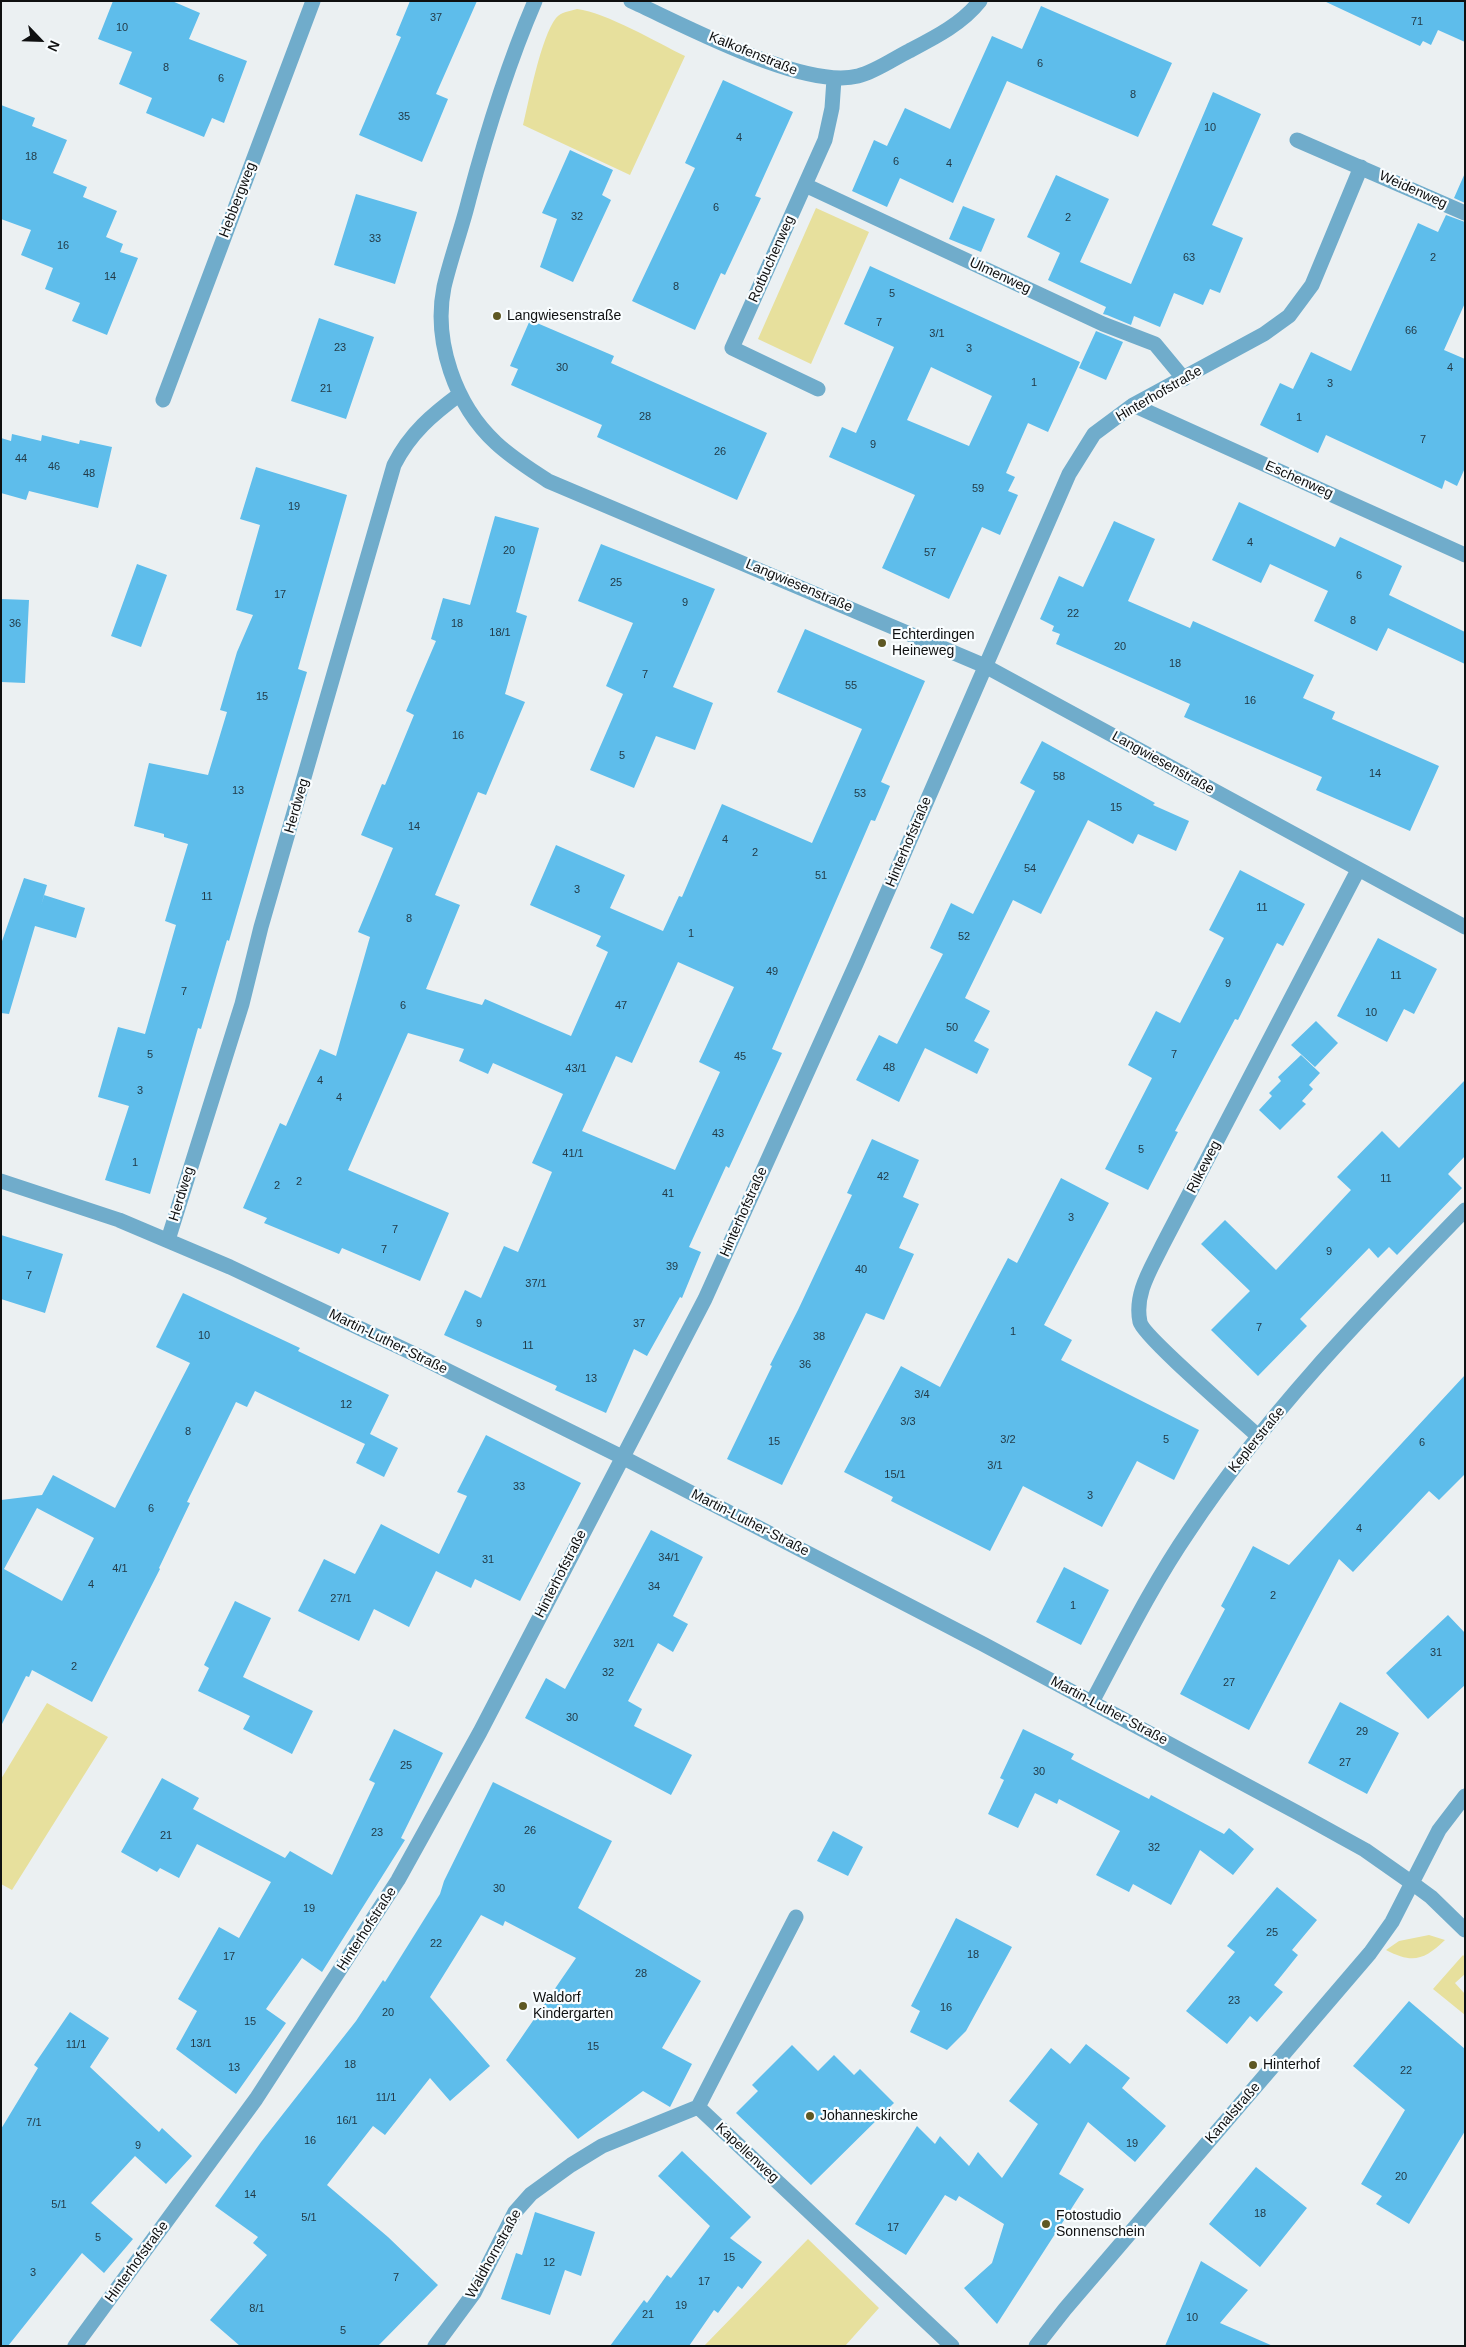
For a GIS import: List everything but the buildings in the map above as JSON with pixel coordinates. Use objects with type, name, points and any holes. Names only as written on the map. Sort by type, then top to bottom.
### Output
[{"type":"street","name":"Hebbergweg","points":[[163,400],[313,1]]},
{"type":"street","name":"Langwiesenstraße","points":[[535,1],[508,66],[496,103],[444,288],[441,320],[443,344],[449,367],[460,394],[474,417],[495,442],[521,464],[548,481],[985,666],[1465,928]]},
{"type":"street","name":"Kalkofenstraße","points":[[631,1],[772,64],[805,74],[834,79],[859,76],[933,38],[970,13],[980,1]]},
{"type":"street","name":"Rotbuchenweg","points":[[818,389],[732,348],[825,140],[832,108],[834,79]]},
{"type":"street","points":[[1297,140],[1361,166]]},
{"type":"street","name":"Weidenweg","points":[[1361,166],[1465,213]]},
{"type":"street","name":"Hinterhofstraße","points":[[75,2346],[256,2099],[398,1880],[480,1732],[705,1299],[856,964],[1069,474],[1094,434],[1134,405],[1264,334],[1289,316],[1312,285],[1361,166]]},
{"type":"street","name":"Ulmenweg","points":[[805,185],[1103,324],[1155,344],[1184,379]]},
{"type":"street","name":"Herdweg","points":[[168,1240],[242,1004],[261,927],[394,465],[403,447],[419,427],[460,394]]},
{"type":"street","name":"Eschenweg","points":[[1134,405],[1465,555]]},
{"type":"street","name":"Rilkeweg","points":[[1258,1436],[1159,1345],[1140,1324],[1138,1303],[1146,1278],[1162,1246],[1358,870]]},
{"type":"street","name":"Martin-Luther-Straße","points":[[1,1181],[110,1217],[168,1240],[286,1292],[622,1457],[1092,1702],[1356,1846],[1412,1883],[1465,1930]]},
{"type":"street","name":"Keplerstraße","points":[[1092,1702],[1146,1601],[1188,1531],[1258,1436],[1304,1383],[1465,1210]]},
{"type":"street","name":"Kanalstraße","points":[[1036,2346],[1065,2308],[1370,1953],[1392,1922],[1439,1830],[1465,1796]]},
{"type":"street","points":[[698,2107],[796,1917]]},
{"type":"street","name":"Waldhornstraße","points":[[435,2346],[474,2293],[515,2212],[531,2194],[571,2165],[602,2146],[698,2107]]},
{"type":"street","name":"Kapellenweg","points":[[698,2107],[952,2346]]},
{"type":"shaded area","points":[[577,9],[617,22],[685,56],[630,175],[523,125],[545,39],[560,14]]},
{"type":"shaded area","points":[[816,208],[869,232],[811,364],[758,339]]},
{"type":"shaded area","points":[[47,1703],[108,1737],[12,1890],[1,1884],[1,1779]]},
{"type":"shaded area","points":[[1429,1935],[1445,1940],[1424,1956],[1418,1958],[1404,1957],[1386,1950],[1399,1941]]},
{"type":"shaded area","points":[[1463,1955],[1465,1957],[1465,1974],[1455,1983],[1465,1994],[1465,2015],[1433,1989]]},
{"type":"shaded area","points":[[808,2239],[879,2308],[845,2346],[704,2346]]},
{"type":"place","name":"Langwiesenstraße","points":[[497,316]]},
{"type":"place","name":"Echterdingen Heineweg","points":[[882,643]]},
{"type":"place","name":"Waldorf Kindergarten","points":[[523,2006]]},
{"type":"place","name":"Hinterhof","points":[[1253,2065]]},
{"type":"place","name":"Johanneskirche","points":[[810,2116]]},
{"type":"place","name":"Fotostudio Sonnenschein","points":[[1046,2224]]}]
